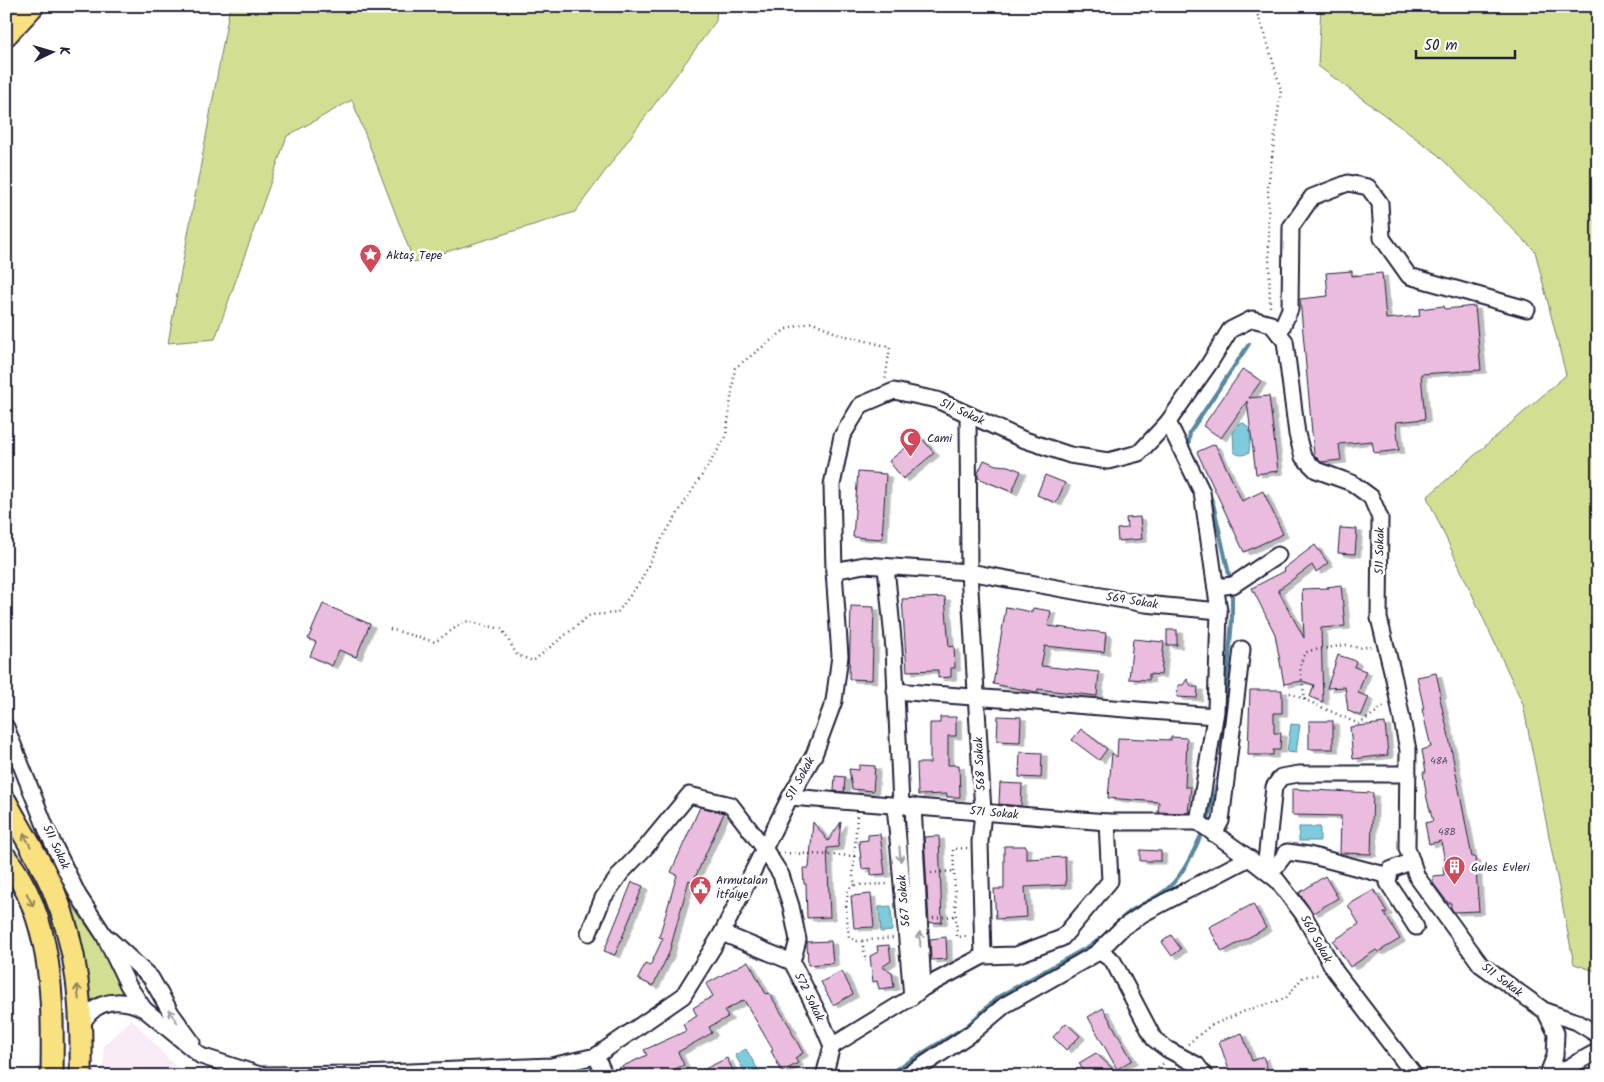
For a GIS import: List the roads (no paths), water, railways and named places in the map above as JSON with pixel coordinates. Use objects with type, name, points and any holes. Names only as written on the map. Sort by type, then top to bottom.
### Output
[{"type":"highway","points":[[6,36],[33,6]]},
{"type":"highway","points":[[6,802],[52,888],[67,929],[77,972],[81,1025],[80,1076]]},
{"type":"highway","points":[[6,858],[14,868],[34,907],[47,953],[52,1032],[52,1076]]},
{"type":"street","points":[[1275,329],[1290,309],[1291,227],[1312,197],[1348,183],[1368,187],[1380,203],[1382,238],[1409,276],[1527,309]]},
{"type":"street","name":"511 Sokak","points":[[81,1025],[90,1012],[103,1004],[113,1001],[135,1004],[144,1009],[202,1056],[260,1075],[363,1074],[552,1066],[596,1056],[684,996],[768,855],[790,797],[814,754],[834,701],[840,656],[834,571],[832,486],[842,436],[861,406],[894,391],[937,400],[1022,440],[1070,455],[1108,461],[1139,453],[1168,422],[1209,364],[1230,330],[1252,319],[1275,329],[1285,341],[1297,434],[1303,457],[1316,470],[1352,483],[1371,497],[1380,518],[1379,618],[1398,696],[1408,750],[1407,848],[1417,877],[1481,965],[1545,1011],[1556,1033],[1555,1056],[1548,1076]]},
{"type":"street","name":"568 Sokak","points":[[968,414],[969,572],[983,812],[980,847],[983,956]]},
{"type":"street","points":[[1168,422],[1202,492],[1225,586],[1219,611],[1215,716],[1205,827],[1221,821],[1242,649]]},
{"type":"street","points":[[1225,586],[1278,554]]},
{"type":"street","name":"569 Sokak","points":[[834,571],[864,565],[969,572],[1145,604],[1219,611]]},
{"type":"street","points":[[886,567],[903,806]]},
{"type":"street","points":[[895,691],[1215,716]]},
{"type":"street","name":"511 Sokak","points":[[6,727],[12,752],[78,895],[104,935],[128,985],[144,1009]]},
{"type":"street","points":[[1267,872],[1274,787],[1281,777],[1299,774],[1408,774]]},
{"type":"street","points":[[589,933],[603,898],[620,873],[646,847],[689,795],[731,805],[781,875],[792,906],[798,940],[792,962]]},
{"type":"street","name":"571 Sokak","points":[[790,797],[1107,822],[1205,827]]},
{"type":"street","name":"567 Sokak","points":[[903,806],[917,874],[919,919],[917,992]]},
{"type":"street","name":"567 Sokak","points":[[903,806],[917,992]]},
{"type":"street","points":[[824,1076],[832,1046],[917,992],[983,956],[1016,955],[1062,938],[1110,881],[1107,822]]},
{"type":"street","name":"560 Sokak","points":[[1205,827],[1277,880],[1303,914],[1335,972],[1415,1076]]},
{"type":"street","points":[[1267,872],[1287,852],[1309,855],[1389,876]]},
{"type":"street","points":[[905,1076],[920,1072],[1005,1005],[1097,953],[1122,928],[1144,913],[1249,858]]},
{"type":"street","points":[[1412,861],[1390,870],[1388,883],[1416,927]]},
{"type":"street","name":"572 Sokak","points":[[722,934],[792,962],[832,1046]]},
{"type":"street","name":"511 Sokak","points":[[104,935],[151,978],[171,1013],[202,1056]]},
{"type":"street","points":[[1097,953],[1112,961],[1154,1039],[1167,1049],[1197,1065],[1205,1076]]},
{"type":"street","points":[[1545,1011],[1577,1022],[1598,1035]]},
{"type":"street","points":[[1552,1076],[1598,1051]]},
{"type":"street","points":[[596,1056],[605,1076]]},
{"type":"water","points":[[1244,423],[1250,433],[1249,452],[1240,455],[1234,452],[1233,433],[1239,424]]},
{"type":"water","points":[[1291,724],[1300,725],[1296,753],[1287,752]]},
{"type":"water","points":[[1299,827],[1320,827],[1320,841],[1299,841]]},
{"type":"water","points":[[891,906],[892,931],[881,932],[879,907]]},
{"type":"water","points":[[746,1049],[760,1073],[756,1076],[747,1076],[735,1055]]},
{"type":"waterway","points":[[1188,448],[1190,432],[1249,344]]},
{"type":"waterway","points":[[1209,495],[1213,503],[1231,583]]},
{"type":"waterway","points":[[1221,760],[1232,619],[1232,590]]},
{"type":"waterway","points":[[1207,823],[1220,772]]},
{"type":"waterway","points":[[1111,929],[1121,919],[1137,907],[1162,893],[1176,880],[1187,864],[1204,829]]},
{"type":"waterway","points":[[885,1076],[967,1026],[998,997],[1093,944],[1106,934]]},
{"type":"place","name":"Aktaş Tepe","points":[[370,274]]},
{"type":"place","name":"Cami","points":[[911,457]]},
{"type":"place","name":"Gules Evleri","points":[[1455,886]]},
{"type":"place","name":"Armutalan İtfaiye","points":[[700,906]]}]
